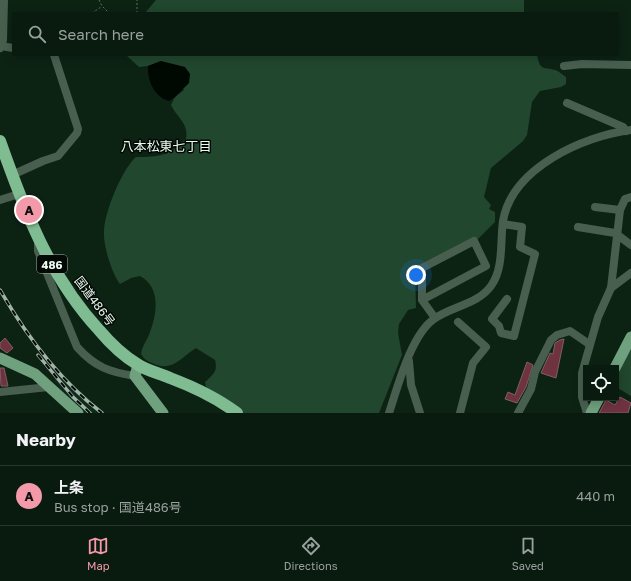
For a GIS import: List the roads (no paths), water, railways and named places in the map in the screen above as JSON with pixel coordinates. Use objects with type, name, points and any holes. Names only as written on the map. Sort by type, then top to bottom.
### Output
[{"type":"highway","name":"国道486号","points":[[0,141],[19,194],[38,240],[70,294],[89,320],[136,371],[151,372],[169,377],[208,394],[237,413]]},
{"type":"main road","points":[[617,365],[631,337]]},
{"type":"main road","points":[[0,358],[36,374],[78,413]]},
{"type":"main road","points":[[136,371],[163,413]]},
{"type":"main road","points":[[591,413],[597,401]]},
{"type":"street","points":[[4,0],[3,40],[0,47],[12,48]]},
{"type":"street","points":[[12,174],[58,156],[77,133],[78,130],[54,56]]},
{"type":"street","points":[[564,66],[582,64],[631,65]]},
{"type":"street","points":[[567,103],[629,131]]},
{"type":"street","points":[[388,413],[409,358],[424,327],[435,318],[475,300],[484,294],[492,285],[499,268],[503,224],[507,207],[513,195],[531,173],[544,162],[594,139],[629,131]]},
{"type":"street","points":[[0,200],[19,194]]},
{"type":"street","points":[[587,413],[582,397],[582,373],[589,344],[598,317],[611,288],[620,210],[624,200],[631,197]]},
{"type":"street","points":[[595,207],[620,210]]},
{"type":"street","points":[[503,224],[522,228],[520,247],[535,254],[514,336],[501,333],[499,326],[492,319],[508,299]]},
{"type":"street","points":[[578,227],[617,235],[631,245]]},
{"type":"street","points":[[38,240],[38,251],[77,347],[86,357],[111,372],[136,371]]},
{"type":"street","points":[[422,300],[486,266],[474,240],[422,268],[422,300],[435,318]]},
{"type":"street","points":[[611,288],[631,273]]},
{"type":"street","points":[[458,322],[486,347],[473,363],[460,413]]},
{"type":"street","points":[[518,413],[532,389],[535,372],[552,340],[557,335],[570,331],[589,344]]},
{"type":"street","points":[[409,358],[411,385],[420,413]]},
{"type":"street","points":[[0,392],[49,387]]},
{"type":"railway","points":[[0,290],[21,324],[58,372],[72,387],[102,413]]},
{"type":"railway","points":[[38,355],[73,397],[90,413]]},
{"type":"place","name":"上条","points":[[29,210]]},
{"type":"district","name":"八本松東七丁目","points":[[166,146]]}]
